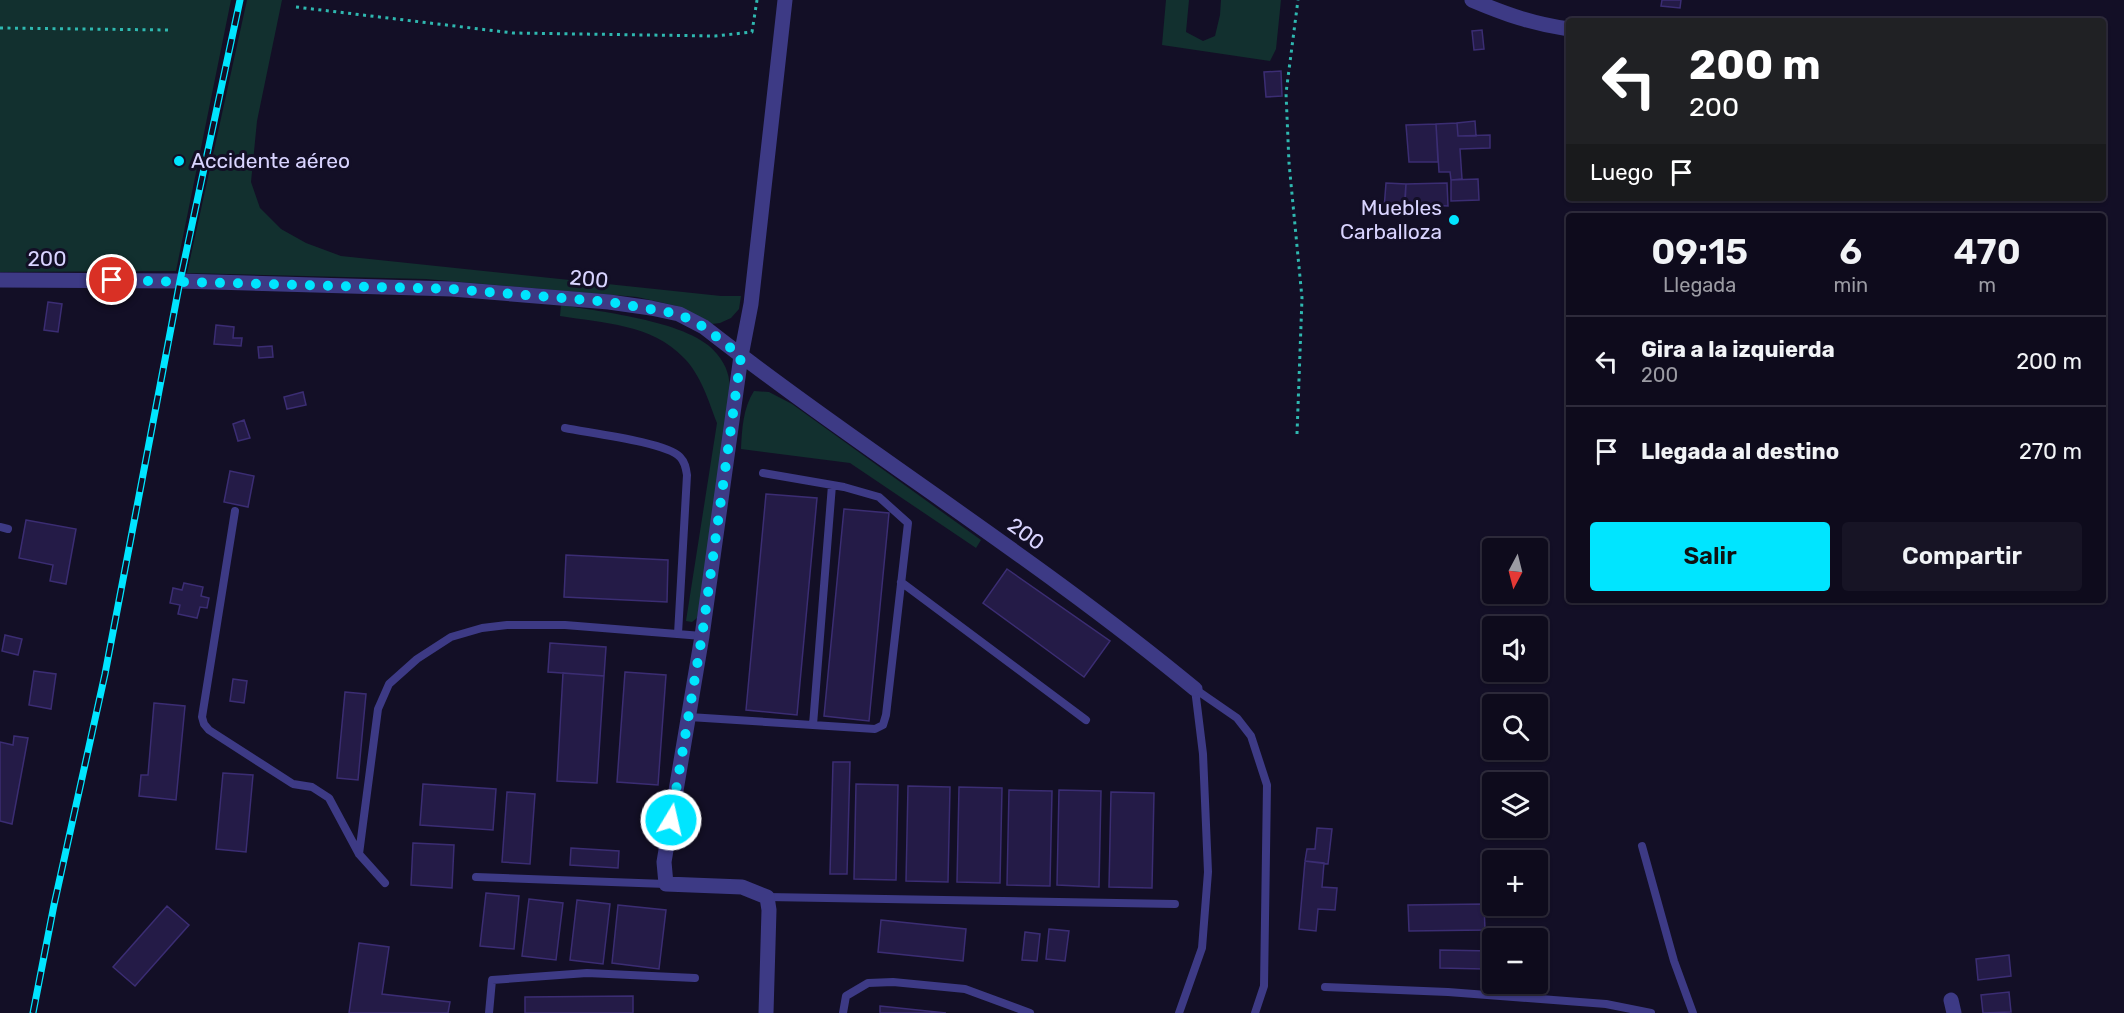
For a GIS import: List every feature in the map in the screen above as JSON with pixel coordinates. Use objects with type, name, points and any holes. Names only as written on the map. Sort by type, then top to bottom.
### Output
[{"type":"street","points":[[766,1013],[769,910],[767,897],[742,887],[666,885],[664,862],[702,636],[741,356],[751,304],[785,0]]},
{"type":"street","points":[[1472,0],[1511,17],[1566,29]]},
{"type":"street","name":"200","points":[[0,280],[180,281],[452,289],[609,302],[679,314],[704,327],[1025,560],[1152,654],[1195,689]]},
{"type":"lane","points":[[565,428],[665,448],[680,457],[686,466],[678,634]]},
{"type":"lane","points":[[689,717],[875,729],[883,725],[908,523],[879,497],[832,485],[764,473]]},
{"type":"lane","points":[[813,725],[832,485]]},
{"type":"lane","points":[[235,511],[202,717],[204,724],[209,730],[293,784],[312,787],[329,798],[359,854],[386,883]]},
{"type":"lane","points":[[901,582],[1086,720]]},
{"type":"lane","points":[[359,854],[378,709],[388,684],[417,659],[451,637],[482,628],[507,625],[565,626],[702,636]]},
{"type":"lane","points":[[1179,1013],[1202,948],[1208,872],[1203,754],[1195,689]]},
{"type":"lane","points":[[1195,689],[1237,718],[1251,736],[1267,785],[1264,986],[1255,1013]]},
{"type":"lane","points":[[1642,846],[1674,961],[1693,1013]]},
{"type":"lane","points":[[476,877],[666,885]]},
{"type":"lane","points":[[767,897],[1175,904]]},
{"type":"lane","points":[[489,1013],[492,980],[587,973],[695,978]]},
{"type":"lane","points":[[843,1013],[846,996],[868,983],[893,982],[965,988],[1030,1013]]},
{"type":"lane","points":[[1325,987],[1448,992],[1595,1003],[1651,1013]]},
{"type":"path","points":[[296,8],[513,33],[715,36],[752,32],[757,0]]},
{"type":"path","points":[[1297,434],[1302,298],[1289,163],[1286,93],[1298,0]]},
{"type":"path","points":[[0,28],[168,30]]},
{"type":"green space","points":[[0,0],[231,0],[176,271],[0,272]]},
{"type":"green space","points":[[247,0],[282,0],[257,121],[251,182],[260,208],[281,229],[306,243],[341,256],[721,296],[741,296],[739,309],[731,318],[712,324],[677,306],[637,297],[426,279],[187,273]]},
{"type":"green space","points":[[1166,0],[1189,0],[1186,32],[1203,41],[1215,36],[1221,0],[1281,0],[1276,49],[1270,61],[1162,45]]},
{"type":"green space","points":[[561,305],[645,320],[688,333],[705,343],[726,367],[730,392],[702,594],[697,618],[692,622],[686,621],[717,423],[708,398],[690,365],[671,347],[657,338],[610,323],[560,316]]},
{"type":"green space","points":[[754,391],[769,392],[792,404],[981,540],[976,548],[850,463],[741,449],[745,412]]},
{"type":"building","points":[[1662,0],[1681,0],[1680,8],[1661,6]]},
{"type":"building","points":[[1482,30],[1484,49],[1474,50],[1472,31]]},
{"type":"building","points":[[1281,71],[1282,96],[1266,97],[1264,72]]},
{"type":"building","points":[[1475,121],[1476,136],[1458,136],[1457,123]]},
{"type":"building","points":[[1457,123],[1458,136],[1490,135],[1490,148],[1460,149],[1462,179],[1451,180],[1450,172],[1439,172],[1436,124]]},
{"type":"building","points":[[1436,124],[1438,162],[1409,162],[1406,125]]},
{"type":"building","points":[[1478,179],[1479,200],[1451,201],[1451,180]]},
{"type":"building","points":[[1386,183],[1406,184],[1404,210],[1384,209]]},
{"type":"building","points":[[1447,183],[1448,206],[1405,204],[1406,184]]},
{"type":"building","points":[[48,302],[62,304],[58,332],[44,330]]},
{"type":"building","points":[[216,325],[234,327],[233,338],[242,338],[241,346],[214,344]]},
{"type":"building","points":[[272,346],[273,357],[259,358],[258,347]]},
{"type":"building","points":[[303,392],[306,405],[287,409],[284,397]]},
{"type":"building","points":[[244,420],[250,438],[238,441],[233,424]]},
{"type":"building","points":[[230,471],[254,476],[248,507],[224,502]]},
{"type":"building","points":[[766,494],[817,498],[797,715],[746,710]]},
{"type":"building","points":[[844,509],[889,513],[869,721],[824,716]]},
{"type":"building","points":[[26,520],[76,529],[66,584],[50,581],[53,565],[19,558]]},
{"type":"building","points":[[566,555],[668,560],[667,602],[564,597]]},
{"type":"building","points":[[1007,569],[1110,641],[1084,677],[983,603]]},
{"type":"building","points":[[184,583],[203,587],[201,596],[209,598],[207,608],[200,607],[197,618],[178,614],[180,605],[170,603],[173,588],[182,590]]},
{"type":"building","points":[[5,635],[22,639],[18,655],[2,651]]},
{"type":"building","points":[[550,643],[606,647],[604,676],[548,672]]},
{"type":"building","points":[[34,671],[56,674],[51,709],[29,705]]},
{"type":"building","points":[[625,672],[666,675],[658,785],[617,782]]},
{"type":"building","points":[[563,673],[604,676],[597,783],[557,781]]},
{"type":"building","points":[[233,679],[247,681],[244,703],[230,701]]},
{"type":"building","points":[[345,692],[366,694],[358,780],[337,778]]},
{"type":"building","points":[[154,703],[185,706],[176,800],[139,796],[141,775],[148,775]]},
{"type":"building","points":[[14,736],[28,738],[12,824],[0,821],[0,742],[13,745]]},
{"type":"building","points":[[833,762],[850,762],[847,874],[830,874]]},
{"type":"building","points":[[223,773],[253,775],[246,852],[216,849]]},
{"type":"building","points":[[423,784],[496,789],[493,830],[420,825]]},
{"type":"building","points":[[856,784],[898,785],[896,880],[854,879]]},
{"type":"building","points":[[908,786],[950,787],[948,882],[906,881]]},
{"type":"building","points":[[959,787],[1002,788],[1000,883],[957,882]]},
{"type":"building","points":[[1009,790],[1052,791],[1050,886],[1007,885]]},
{"type":"building","points":[[1059,790],[1101,791],[1099,887],[1057,885]]},
{"type":"building","points":[[507,792],[535,794],[530,864],[502,862]]},
{"type":"building","points":[[1111,792],[1154,793],[1152,888],[1109,887]]},
{"type":"building","points":[[1317,828],[1332,829],[1328,864],[1305,861],[1307,849],[1315,849]]},
{"type":"building","points":[[413,843],[454,845],[452,888],[411,885]]},
{"type":"building","points":[[571,848],[619,851],[618,868],[570,865]]},
{"type":"building","points":[[1305,861],[1324,863],[1322,887],[1337,888],[1335,910],[1318,909],[1316,931],[1299,929]]},
{"type":"building","points":[[486,893],[519,896],[514,949],[480,946]]},
{"type":"building","points":[[529,899],[563,903],[556,960],[522,956]]},
{"type":"building","points":[[577,900],[610,904],[603,964],[570,960]]},
{"type":"building","points":[[1482,904],[1485,928],[1482,930],[1409,931],[1408,905]]},
{"type":"building","points":[[618,905],[666,910],[659,969],[612,963]]},
{"type":"building","points":[[167,906],[189,925],[135,986],[113,967]]},
{"type":"building","points":[[881,920],[966,929],[963,961],[878,952]]},
{"type":"building","points":[[1049,929],[1069,931],[1065,961],[1046,959]]},
{"type":"building","points":[[1025,932],[1040,934],[1037,961],[1022,960]]},
{"type":"building","points":[[359,943],[389,947],[382,994],[450,1002],[448,1013],[349,1013]]},
{"type":"building","points":[[1440,950],[1482,951],[1482,969],[1440,968]]},
{"type":"building","points":[[2009,955],[2011,976],[1978,980],[1976,959]]},
{"type":"building","points":[[2009,992],[2011,1012],[1983,1013],[1981,995]]},
{"type":"building","points":[[633,996],[633,1013],[525,1013],[525,997]]},
{"type":"building","points":[[880,1006],[946,1013],[880,1013]]},
{"type":"railway","points":[[33,1013],[54,905],[105,674],[180,281],[240,0]]},
{"type":"place","name":"Accidente aéreo","points":[[179,161]]},
{"type":"place","name":"Muebles Carballoza","points":[[1454,220]]},
{"type":"route","points":[[112,280],[452,289],[609,302],[679,314],[704,327],[741,356],[702,636],[671,820]]}]
